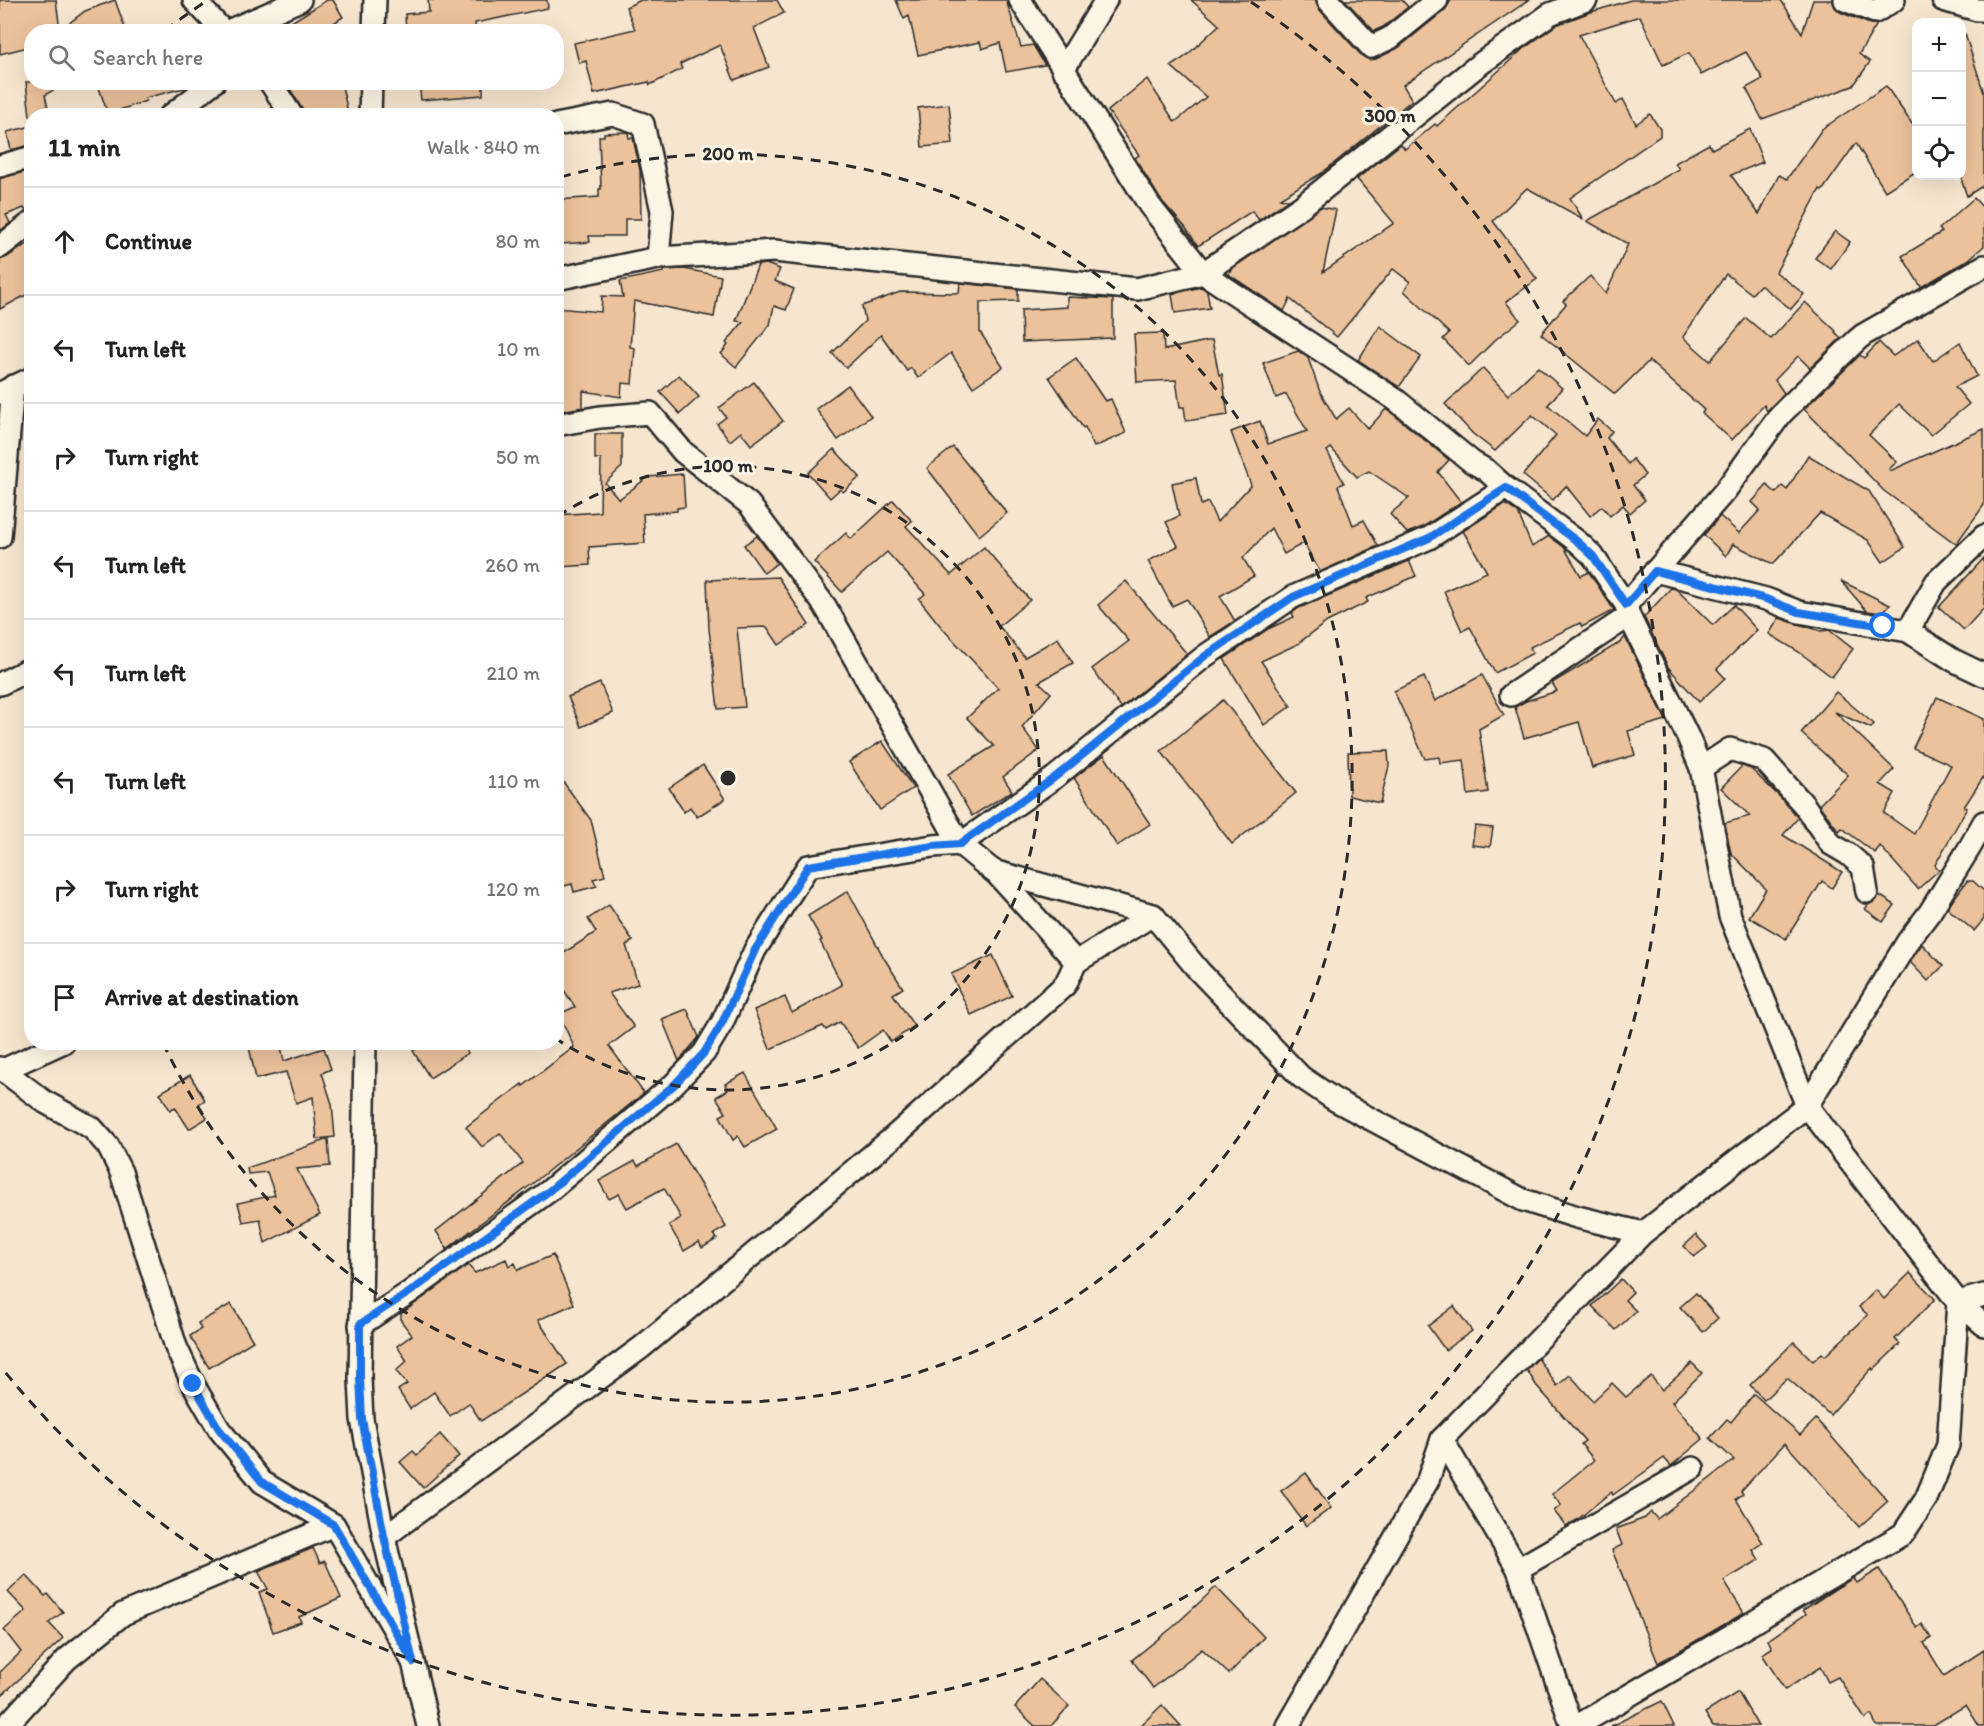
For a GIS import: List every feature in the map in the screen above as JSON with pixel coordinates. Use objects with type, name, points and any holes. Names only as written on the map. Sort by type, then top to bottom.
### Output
[{"type":"street","points":[[194,0],[217,24]]},
{"type":"street","points":[[244,24],[300,0]]},
{"type":"street","points":[[374,24],[375,0]]},
{"type":"street","points":[[1020,0],[1062,70],[1150,206],[1203,273],[1396,400],[1593,556],[1628,611],[1701,768],[1730,916],[1807,1106],[1958,1302],[1984,1324]]},
{"type":"street","points":[[1062,70],[1106,0]]},
{"type":"street","points":[[1328,0],[1371,47],[1390,38],[1437,0]]},
{"type":"street","points":[[564,277],[658,258],[774,250],[1137,289],[1203,273],[1302,206],[1476,67],[1550,14],[1586,0]]},
{"type":"street","points":[[1845,0],[1875,12],[1894,0]]},
{"type":"street","points":[[1942,0],[1984,10]]},
{"type":"street","points":[[180,108],[204,90]]},
{"type":"street","points":[[275,90],[287,108]]},
{"type":"street","points":[[370,108],[371,90]]},
{"type":"street","points":[[564,123],[613,114],[643,124],[662,211],[658,258]]},
{"type":"street","points":[[0,166],[24,159]]},
{"type":"street","points":[[0,247],[24,228]]},
{"type":"street","points":[[1511,695],[1628,611],[1655,571],[1725,491],[1781,414],[1863,335],[1984,266]]},
{"type":"street","points":[[0,537],[15,385]]},
{"type":"street","points":[[564,424],[600,417],[650,413],[683,452],[749,504],[825,606],[960,844],[993,871],[1076,962]]},
{"type":"street","points":[[360,1324],[410,1292],[549,1191],[674,1085],[704,1053],[722,1023],[755,950],[808,866],[933,846],[960,844],[1054,778],[1205,656],[1293,597],[1429,538],[1506,488]]},
{"type":"street","points":[[1908,631],[1936,582],[1984,536]]},
{"type":"street","points":[[1655,571],[1766,599],[1799,612],[1908,631],[1953,660],[1984,675]]},
{"type":"street","points":[[0,684],[24,672]]},
{"type":"street","points":[[1701,768],[1730,749],[1764,760],[1804,806],[1831,844],[1848,854],[1863,867],[1867,892]]},
{"type":"street","points":[[1288,1726],[1428,1480],[1442,1439],[1642,1233],[1807,1106],[1908,941],[1930,912],[1971,847],[1984,822]]},
{"type":"street","points":[[993,871],[1153,915],[1199,971],[1301,1077],[1335,1100],[1523,1200],[1576,1217],[1642,1233]]},
{"type":"street","points":[[384,1536],[642,1347],[916,1117],[1065,985],[1076,962],[1153,915]]},
{"type":"street","points":[[46,1050],[2,1069],[45,1102],[92,1128],[108,1146],[121,1172],[176,1347],[193,1384],[219,1429],[262,1482],[334,1525],[413,1662]]},
{"type":"street","points":[[365,1050],[360,1324],[362,1419],[384,1536],[428,1726]]},
{"type":"street","points":[[1958,1302],[1984,1295]]},
{"type":"street","points":[[1577,1726],[1903,1534],[1926,1499],[1948,1444],[1958,1302]]},
{"type":"street","points":[[1442,1439],[1518,1569],[1572,1726]]},
{"type":"street","points":[[1518,1569],[1693,1468]]},
{"type":"street","points":[[6,1726],[66,1659],[123,1614],[334,1525]]},
{"type":"building","points":[[0,0],[56,0],[59,24],[24,24],[24,48],[0,54]]},
{"type":"building","points":[[115,0],[124,24],[68,24],[85,11]]},
{"type":"building","points":[[327,0],[333,0],[343,17],[332,24],[288,24]]},
{"type":"building","points":[[428,0],[547,0],[548,8],[475,24],[406,24],[405,14],[429,12]]},
{"type":"building","points":[[641,0],[777,0],[784,13],[754,28],[769,67],[734,80],[720,45],[680,64],[682,69],[650,85],[649,82],[594,94],[586,61],[579,63],[574,43],[635,29],[626,7]]},
{"type":"building","points":[[896,0],[1006,0],[1021,47],[1033,45],[1045,65],[1006,72],[1000,43],[982,49],[980,42],[918,55],[909,16],[904,19]]},
{"type":"building","points":[[1191,0],[1316,0],[1319,9],[1362,56],[1369,60],[1398,48],[1445,10],[1451,0],[1529,0],[1403,85],[1412,100],[1322,173],[1280,198],[1288,200],[1259,220],[1252,211],[1198,246],[1185,227],[1160,199],[1135,158],[1139,155],[1108,111],[1147,79],[1175,122],[1206,97],[1171,66],[1185,57],[1219,25]]},
{"type":"building","points":[[1345,0],[1402,0],[1408,7],[1383,27],[1374,31]]},
{"type":"building","points":[[1631,0],[1781,0],[1802,33],[1813,0],[1833,0],[1840,12],[1870,24],[1877,24],[1859,54],[1870,62],[1853,86],[1762,119],[1746,88],[1763,79],[1746,52],[1701,75],[1689,53],[1663,65],[1640,16],[1579,35],[1616,104],[1623,99],[1636,124],[1650,114],[1660,129],[1660,136],[1570,198],[1583,219],[1527,188],[1493,221],[1537,279],[1506,302],[1520,320],[1495,340],[1469,366],[1443,339],[1449,333],[1404,291],[1410,282],[1393,269],[1337,337],[1290,299],[1284,311],[1228,274],[1233,268],[1321,207],[1336,210],[1323,272],[1394,223],[1357,179],[1401,144],[1405,149],[1435,124],[1437,126],[1522,50],[1556,25]]},
{"type":"building","points":[[1966,37],[1984,93],[1984,185],[1967,196],[1962,182],[1966,180]]},
{"type":"building","points":[[1886,86],[1912,124],[1912,174],[1885,191],[1856,143],[1822,191],[1820,189],[1776,272],[1804,294],[1791,309],[1760,285],[1752,294],[1726,274],[1683,337],[1710,361],[1746,318],[1771,339],[1805,302],[1841,338],[1810,368],[1798,356],[1775,380],[1784,393],[1767,411],[1764,405],[1732,440],[1702,413],[1704,410],[1649,361],[1615,394],[1541,334],[1566,304],[1563,301],[1590,276],[1606,294],[1628,244],[1587,221],[1679,169],[1675,163],[1709,144],[1712,149],[1750,129],[1763,162],[1731,175],[1759,214],[1779,175],[1787,179],[1822,129]]},
{"type":"building","points":[[27,90],[53,90],[45,95],[48,108],[29,108]]},
{"type":"building","points":[[100,90],[176,90],[145,98],[146,101],[126,108],[106,108]]},
{"type":"building","points":[[291,90],[343,90],[347,108],[301,108]]},
{"type":"building","points":[[420,90],[483,90],[483,95],[421,100]]},
{"type":"building","points":[[949,104],[953,144],[922,147],[918,108]]},
{"type":"building","points":[[24,128],[24,147],[11,150],[7,132]]},
{"type":"building","points":[[626,132],[629,138],[633,138],[640,170],[641,219],[625,219],[625,236],[589,236],[590,242],[564,244],[564,200],[599,197],[599,189],[601,189],[599,136],[604,136],[604,133]]},
{"type":"building","points":[[24,172],[24,208],[6,215],[10,223],[0,231],[0,178]]},
{"type":"building","points":[[1974,198],[1984,209],[1984,246],[1968,260],[1921,287],[1902,256],[1942,232],[1939,229]]},
{"type":"building","points":[[1835,231],[1850,242],[1831,269],[1815,258]]},
{"type":"building","points":[[24,246],[24,296],[0,309],[0,259]]},
{"type":"building","points":[[766,264],[780,269],[775,281],[794,289],[786,310],[774,306],[770,325],[736,367],[721,354],[728,345],[726,343],[743,322],[736,321],[758,265]]},
{"type":"building","points":[[684,269],[721,276],[714,317],[634,301],[630,347],[635,348],[632,384],[622,383],[621,397],[583,391],[583,407],[564,411],[564,309],[601,312],[602,296],[623,297],[620,281],[664,272],[664,270]]},
{"type":"building","points":[[960,283],[1018,289],[1018,301],[980,302],[980,332],[1003,367],[973,387],[951,353],[918,378],[911,368],[907,371],[881,335],[846,368],[832,353],[865,321],[862,306],[900,292],[959,293]]},
{"type":"building","points":[[1201,287],[1207,291],[1210,308],[1175,313],[1172,294]]},
{"type":"building","points":[[1067,297],[1113,299],[1113,338],[1022,342],[1021,310],[1067,307]]},
{"type":"building","points":[[1380,326],[1421,357],[1399,387],[1358,360]]},
{"type":"building","points":[[1163,333],[1164,350],[1212,340],[1219,375],[1222,374],[1228,415],[1186,421],[1184,407],[1180,407],[1176,380],[1137,382],[1134,334]]},
{"type":"building","points":[[1918,339],[1933,361],[1960,342],[1977,376],[1955,387],[1969,404],[1931,435],[1899,404],[1869,435],[1897,462],[1889,469],[1890,471],[1984,429],[1984,505],[1956,544],[1884,491],[1804,409],[1860,355],[1864,358],[1879,342],[1893,356]]},
{"type":"building","points":[[1298,351],[1308,358],[1320,392],[1336,419],[1349,408],[1368,429],[1386,409],[1388,410],[1449,460],[1438,472],[1461,502],[1423,527],[1407,533],[1390,514],[1409,498],[1369,471],[1357,477],[1331,448],[1327,451],[1344,483],[1338,486],[1353,525],[1364,520],[1378,546],[1320,572],[1304,543],[1284,554],[1271,528],[1243,558],[1254,576],[1220,596],[1235,621],[1210,637],[1187,599],[1172,606],[1148,561],[1178,546],[1166,522],[1179,516],[1172,483],[1196,478],[1201,505],[1208,502],[1217,522],[1251,485],[1231,432],[1260,421],[1268,444],[1307,431],[1286,394],[1276,398],[1263,363]]},
{"type":"building","points":[[1076,358],[1105,401],[1111,399],[1126,433],[1094,447],[1085,427],[1083,428],[1049,377]]},
{"type":"building","points":[[1538,367],[1562,388],[1548,405],[1585,436],[1598,419],[1612,431],[1607,438],[1628,464],[1633,459],[1645,475],[1633,485],[1645,500],[1630,513],[1623,505],[1610,516],[1602,506],[1590,516],[1566,486],[1553,500],[1523,475],[1556,435],[1532,415],[1495,451],[1473,434],[1445,404],[1483,368],[1508,395]]},
{"type":"building","points":[[679,375],[699,397],[680,414],[660,392]]},
{"type":"building","points":[[754,382],[783,421],[751,445],[741,432],[730,441],[717,424],[726,417],[719,408]]},
{"type":"building","points":[[848,385],[871,416],[838,440],[816,409]]},
{"type":"building","points":[[595,434],[622,434],[622,467],[605,483],[619,499],[648,477],[683,474],[685,507],[677,508],[677,511],[643,514],[645,543],[589,547],[590,565],[564,567],[564,514],[600,512],[601,459],[595,459]]},
{"type":"building","points":[[953,447],[1007,513],[979,536],[927,468]]},
{"type":"building","points":[[834,449],[860,477],[843,492],[840,489],[830,498],[808,473]]},
{"type":"building","points":[[1808,455],[1869,491],[1905,547],[1883,562],[1868,540],[1820,513],[1773,564],[1733,544],[1726,556],[1704,535],[1720,516],[1739,533],[1760,510],[1752,502],[1767,485],[1776,493],[1782,486],[1787,490]]},
{"type":"building","points":[[893,500],[912,521],[906,526],[951,575],[984,547],[1030,600],[999,626],[1025,657],[1058,638],[1073,663],[1039,682],[1051,693],[1022,727],[1039,750],[1003,777],[1012,791],[972,816],[948,774],[994,746],[967,718],[998,688],[942,628],[919,599],[925,594],[887,552],[842,592],[814,562],[846,533],[851,539]]},
{"type":"building","points":[[1505,504],[1518,513],[1532,547],[1549,536],[1564,547],[1581,576],[1589,572],[1614,610],[1582,627],[1580,623],[1530,647],[1533,653],[1495,673],[1470,627],[1462,631],[1444,591],[1487,572],[1463,531]]},
{"type":"building","points":[[757,536],[777,563],[764,573],[744,545]]},
{"type":"building","points":[[1984,558],[1984,608],[1964,630],[1939,607]]},
{"type":"building","points":[[1409,561],[1416,576],[1366,598],[1368,602],[1327,622],[1300,643],[1261,661],[1291,706],[1264,725],[1224,659],[1268,629],[1294,617],[1292,613],[1299,608]]},
{"type":"building","points":[[778,577],[809,625],[779,645],[767,627],[737,628],[745,707],[718,709],[709,629],[707,580]]},
{"type":"building","points":[[1126,581],[1187,654],[1121,708],[1092,669],[1129,641],[1098,605]]},
{"type":"building","points":[[1841,581],[1890,605],[1881,613],[1867,611]]},
{"type":"building","points":[[1671,588],[1676,589],[1713,625],[1734,605],[1757,630],[1717,669],[1725,678],[1699,702],[1668,667],[1644,617]]},
{"type":"building","points":[[1779,618],[1821,631],[1829,630],[1853,649],[1832,677],[1799,652],[1769,634]]},
{"type":"building","points":[[1625,637],[1666,720],[1628,731],[1635,755],[1592,768],[1579,722],[1524,738],[1515,707],[1557,691],[1552,683],[1621,642]]},
{"type":"building","points":[[1482,675],[1504,715],[1479,729],[1488,792],[1468,795],[1464,760],[1440,763],[1439,757],[1425,759],[1394,691],[1424,677],[1435,701]]},
{"type":"building","points":[[600,683],[613,713],[581,727],[568,697]]},
{"type":"building","points":[[1836,692],[1874,724],[1871,728],[1835,712],[1894,769],[1880,784],[1895,793],[1884,813],[1914,834],[1951,765],[1913,748],[1937,697],[1984,719],[1984,776],[1964,807],[1967,808],[1935,865],[1939,870],[1918,889],[1880,846],[1875,853],[1842,828],[1839,831],[1819,805],[1848,775],[1801,733]]},
{"type":"building","points":[[1223,700],[1296,793],[1232,844],[1161,751]]},
{"type":"building","points":[[882,741],[913,788],[880,810],[849,762]]},
{"type":"building","points":[[1388,751],[1389,766],[1380,803],[1349,796],[1348,752]]},
{"type":"building","points":[[1104,755],[1150,824],[1117,846],[1074,778]]},
{"type":"building","points":[[703,765],[725,799],[697,817],[690,807],[684,812],[669,788]]},
{"type":"building","points":[[1742,766],[1751,769],[1798,818],[1783,835],[1842,872],[1832,888],[1822,881],[1786,939],[1749,917],[1766,889],[1731,853],[1725,823],[1750,816],[1721,788]]},
{"type":"building","points":[[564,783],[591,820],[605,876],[593,879],[597,886],[574,892],[572,884],[564,886]]},
{"type":"building","points":[[1475,826],[1493,828],[1490,847],[1472,845]]},
{"type":"building","points":[[1967,881],[1973,881],[1984,891],[1984,919],[1974,931],[1947,908]]},
{"type":"building","points":[[848,891],[903,988],[893,994],[914,1026],[891,1042],[883,1030],[858,1048],[840,1022],[826,1030],[823,1026],[770,1049],[754,1010],[785,997],[792,1013],[842,985],[820,941],[822,940],[808,916]]},
{"type":"building","points":[[1879,895],[1895,905],[1883,922],[1865,909]]},
{"type":"building","points":[[609,905],[633,941],[626,945],[638,984],[609,993],[634,1027],[609,1046],[644,1093],[532,1184],[447,1249],[436,1231],[523,1163],[500,1133],[482,1147],[466,1127],[574,1047],[564,1025],[564,1012],[575,1007],[564,990],[564,953],[596,932],[588,919]]},
{"type":"building","points":[[1922,944],[1943,966],[1928,981],[1910,962]]},
{"type":"building","points":[[993,955],[1012,996],[971,1015],[951,974]]},
{"type":"building","points":[[687,1009],[699,1037],[679,1061],[662,1019]]},
{"type":"building","points":[[250,1050],[282,1050],[284,1061],[325,1050],[331,1069],[322,1073],[332,1104],[335,1137],[317,1139],[313,1097],[296,1103],[286,1072],[256,1079]]},
{"type":"building","points":[[466,1050],[468,1053],[430,1078],[413,1051]]},
{"type":"building","points":[[745,1073],[777,1129],[745,1147],[738,1136],[733,1140],[720,1116],[726,1113],[716,1097],[728,1090],[725,1084]]},
{"type":"building","points":[[190,1075],[205,1100],[199,1104],[207,1118],[189,1129],[175,1107],[170,1110],[160,1093]]},
{"type":"building","points":[[328,1139],[330,1166],[297,1169],[320,1215],[265,1243],[260,1219],[243,1222],[238,1203],[275,1195],[267,1172],[248,1174],[247,1168]]},
{"type":"building","points":[[676,1144],[726,1227],[714,1234],[717,1239],[702,1248],[699,1242],[684,1251],[669,1225],[681,1218],[664,1188],[627,1208],[619,1194],[609,1199],[599,1181],[635,1161],[638,1166]]},
{"type":"building","points":[[1696,1235],[1707,1247],[1694,1257],[1684,1246]]},
{"type":"building","points":[[553,1255],[574,1304],[538,1320],[567,1364],[481,1421],[469,1403],[450,1416],[434,1392],[410,1409],[398,1390],[407,1384],[396,1371],[407,1361],[397,1346],[412,1335],[401,1321],[401,1314],[468,1265],[475,1273],[506,1259],[509,1266],[515,1263],[518,1270]]},
{"type":"building","points":[[1910,1273],[1935,1299],[1895,1339],[1900,1344],[1873,1370],[1872,1368],[1830,1415],[1787,1378],[1764,1400],[1750,1385],[1794,1342],[1813,1361],[1822,1353],[1825,1356],[1868,1315],[1859,1307],[1876,1290],[1884,1299]]},
{"type":"building","points":[[1621,1279],[1633,1292],[1625,1300],[1636,1311],[1616,1330],[1592,1306]]},
{"type":"building","points":[[1696,1293],[1718,1318],[1703,1332],[1680,1307]]},
{"type":"building","points":[[231,1304],[253,1341],[209,1368],[190,1336],[201,1329],[198,1323]]},
{"type":"building","points":[[1454,1306],[1472,1331],[1445,1350],[1428,1326]]},
{"type":"building","points":[[1538,1358],[1557,1386],[1570,1375],[1593,1401],[1612,1383],[1626,1397],[1651,1376],[1662,1390],[1692,1363],[1702,1373],[1672,1402],[1703,1439],[1671,1466],[1664,1458],[1613,1495],[1611,1492],[1577,1520],[1566,1526],[1554,1511],[1561,1505],[1552,1494],[1594,1460],[1581,1444],[1585,1441],[1536,1385],[1527,1370]]},
{"type":"building","points":[[1754,1394],[1800,1435],[1816,1419],[1888,1501],[1859,1527],[1785,1443],[1741,1491],[1743,1494],[1736,1499],[1763,1543],[1753,1550],[1759,1560],[1724,1581],[1744,1613],[1658,1663],[1612,1550],[1622,1545],[1616,1529],[1645,1518],[1651,1512],[1657,1519],[1734,1460],[1710,1438],[1727,1419],[1731,1422]]},
{"type":"building","points":[[440,1434],[459,1456],[423,1488],[400,1462],[413,1451],[417,1455]]},
{"type":"building","points":[[1306,1473],[1331,1508],[1306,1526],[1281,1491]]},
{"type":"building","points":[[313,1548],[320,1563],[325,1561],[341,1598],[299,1617],[301,1622],[273,1632],[259,1592],[268,1589],[258,1571]]},
{"type":"building","points":[[1879,1569],[1917,1628],[1922,1624],[1931,1638],[1924,1643],[1944,1676],[1984,1650],[1984,1726],[1979,1726],[1966,1705],[1932,1726],[1877,1726],[1871,1715],[1865,1719],[1838,1677],[1828,1682],[1820,1667],[1785,1690],[1762,1654],[1772,1648],[1768,1640],[1806,1614],[1803,1610],[1835,1589],[1853,1578],[1857,1583]]},
{"type":"building","points":[[26,1575],[45,1596],[48,1594],[63,1612],[49,1623],[63,1638],[0,1697],[0,1672],[21,1652],[4,1630],[26,1611],[8,1592]]},
{"type":"building","points":[[1216,1587],[1264,1637],[1229,1674],[1202,1649],[1153,1688],[1132,1660],[1173,1627]]},
{"type":"building","points":[[1040,1679],[1069,1706],[1051,1726],[1035,1726],[1015,1707]]},
{"type":"building","points":[[1738,1692],[1758,1726],[1713,1726],[1705,1713]]},
{"type":"building","points":[[1662,1701],[1674,1726],[1611,1726]]},
{"type":"building","points":[[1162,1705],[1181,1726],[1140,1726]]},
{"type":"route","points":[[193,1384],[219,1429],[262,1482],[334,1525],[413,1662],[384,1536],[362,1419],[360,1324],[410,1292],[549,1191],[674,1085],[704,1053],[722,1023],[755,950],[808,866],[933,846],[960,844],[1054,778],[1205,656],[1293,597],[1429,538],[1506,488],[1593,556],[1626,605],[1655,571],[1766,599],[1799,612],[1883,626]]}]
